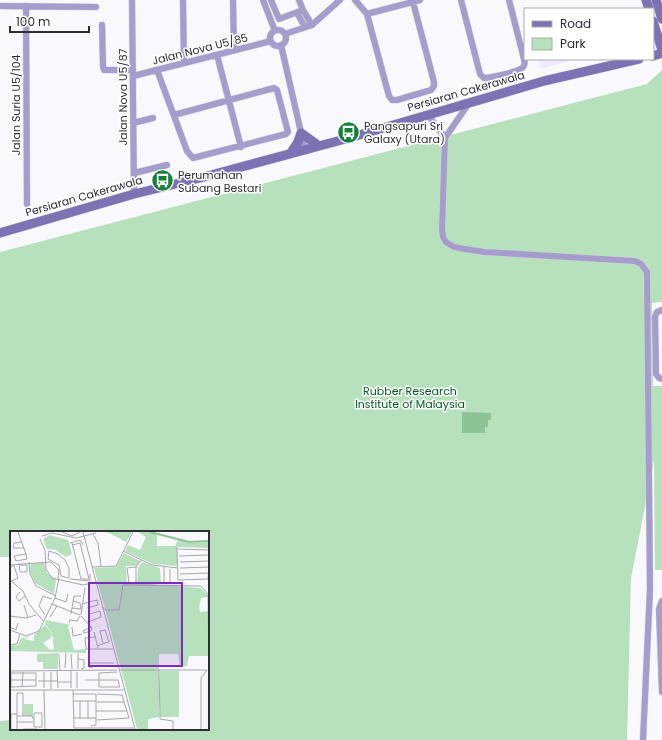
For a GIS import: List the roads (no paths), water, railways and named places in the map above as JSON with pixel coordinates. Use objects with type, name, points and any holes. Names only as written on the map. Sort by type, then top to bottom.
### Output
[{"type":"street","name":"Jalan Nova U5/87","points":[[132,0],[134,194]]},
{"type":"street","points":[[183,0],[184,63]]},
{"type":"street","points":[[233,0],[234,50]]},
{"type":"street","points":[[263,0],[275,31]]},
{"type":"street","points":[[271,0],[279,19],[303,10]]},
{"type":"street","points":[[299,0],[303,10],[312,24]]},
{"type":"street","points":[[285,34],[312,24],[340,0]]},
{"type":"street","points":[[355,0],[367,14],[389,96],[392,100],[397,100],[431,90],[434,86],[413,2]]},
{"type":"street","points":[[367,14],[420,0]]},
{"type":"street","points":[[461,0],[480,74],[484,78],[487,78],[521,69],[524,65],[524,59],[509,0]]},
{"type":"street","points":[[656,0],[662,19]]},
{"type":"street","points":[[0,6],[96,7]]},
{"type":"street","name":"Jalan Suria U5/104","points":[[26,6],[27,204]]},
{"type":"street","points":[[297,13],[306,27]]},
{"type":"street","points":[[654,24],[662,51]]},
{"type":"street","name":"Jalan Nova U5/85","points":[[102,25],[104,70],[133,73],[157,70],[271,41]]},
{"type":"street","points":[[281,45],[274,44],[271,41],[270,36],[275,31],[282,31],[285,34]]},
{"type":"street","points":[[281,45],[285,42],[285,34]]},
{"type":"street","points":[[654,44],[657,34]]},
{"type":"street","points":[[281,45],[305,150]]},
{"type":"street","points":[[217,54],[240,147]]},
{"type":"street","name":"Persiaran Cakerawala","points":[[0,233],[134,194],[305,150],[544,81],[635,60]]},
{"type":"street","points":[[157,70],[187,151],[193,158],[286,134],[288,129],[277,90],[274,88],[174,115]]},
{"type":"street","points":[[469,103],[445,138],[442,230],[443,237],[449,245],[485,252],[635,261],[641,264],[647,272],[650,589],[643,740]]},
{"type":"street","points":[[428,115],[445,138]]},
{"type":"street","points":[[133,122],[153,118]]},
{"type":"street","points":[[301,133],[319,146]]},
{"type":"street","points":[[290,154],[298,142],[301,133]]},
{"type":"street","points":[[134,173],[167,165]]},
{"type":"street","points":[[662,310],[657,312],[655,317],[656,374],[662,379]]},
{"type":"street","points":[[662,601],[659,609],[662,692]]},
{"type":"place","name":"Pangsapuri Sri Galaxy (Utara)","points":[[348,132]]},
{"type":"place","name":"Perumahan Subang Bestari","points":[[163,181]]},
{"type":"park label","name":"Rubber Research Institute of Malaysia","points":[[410,397]]}]
